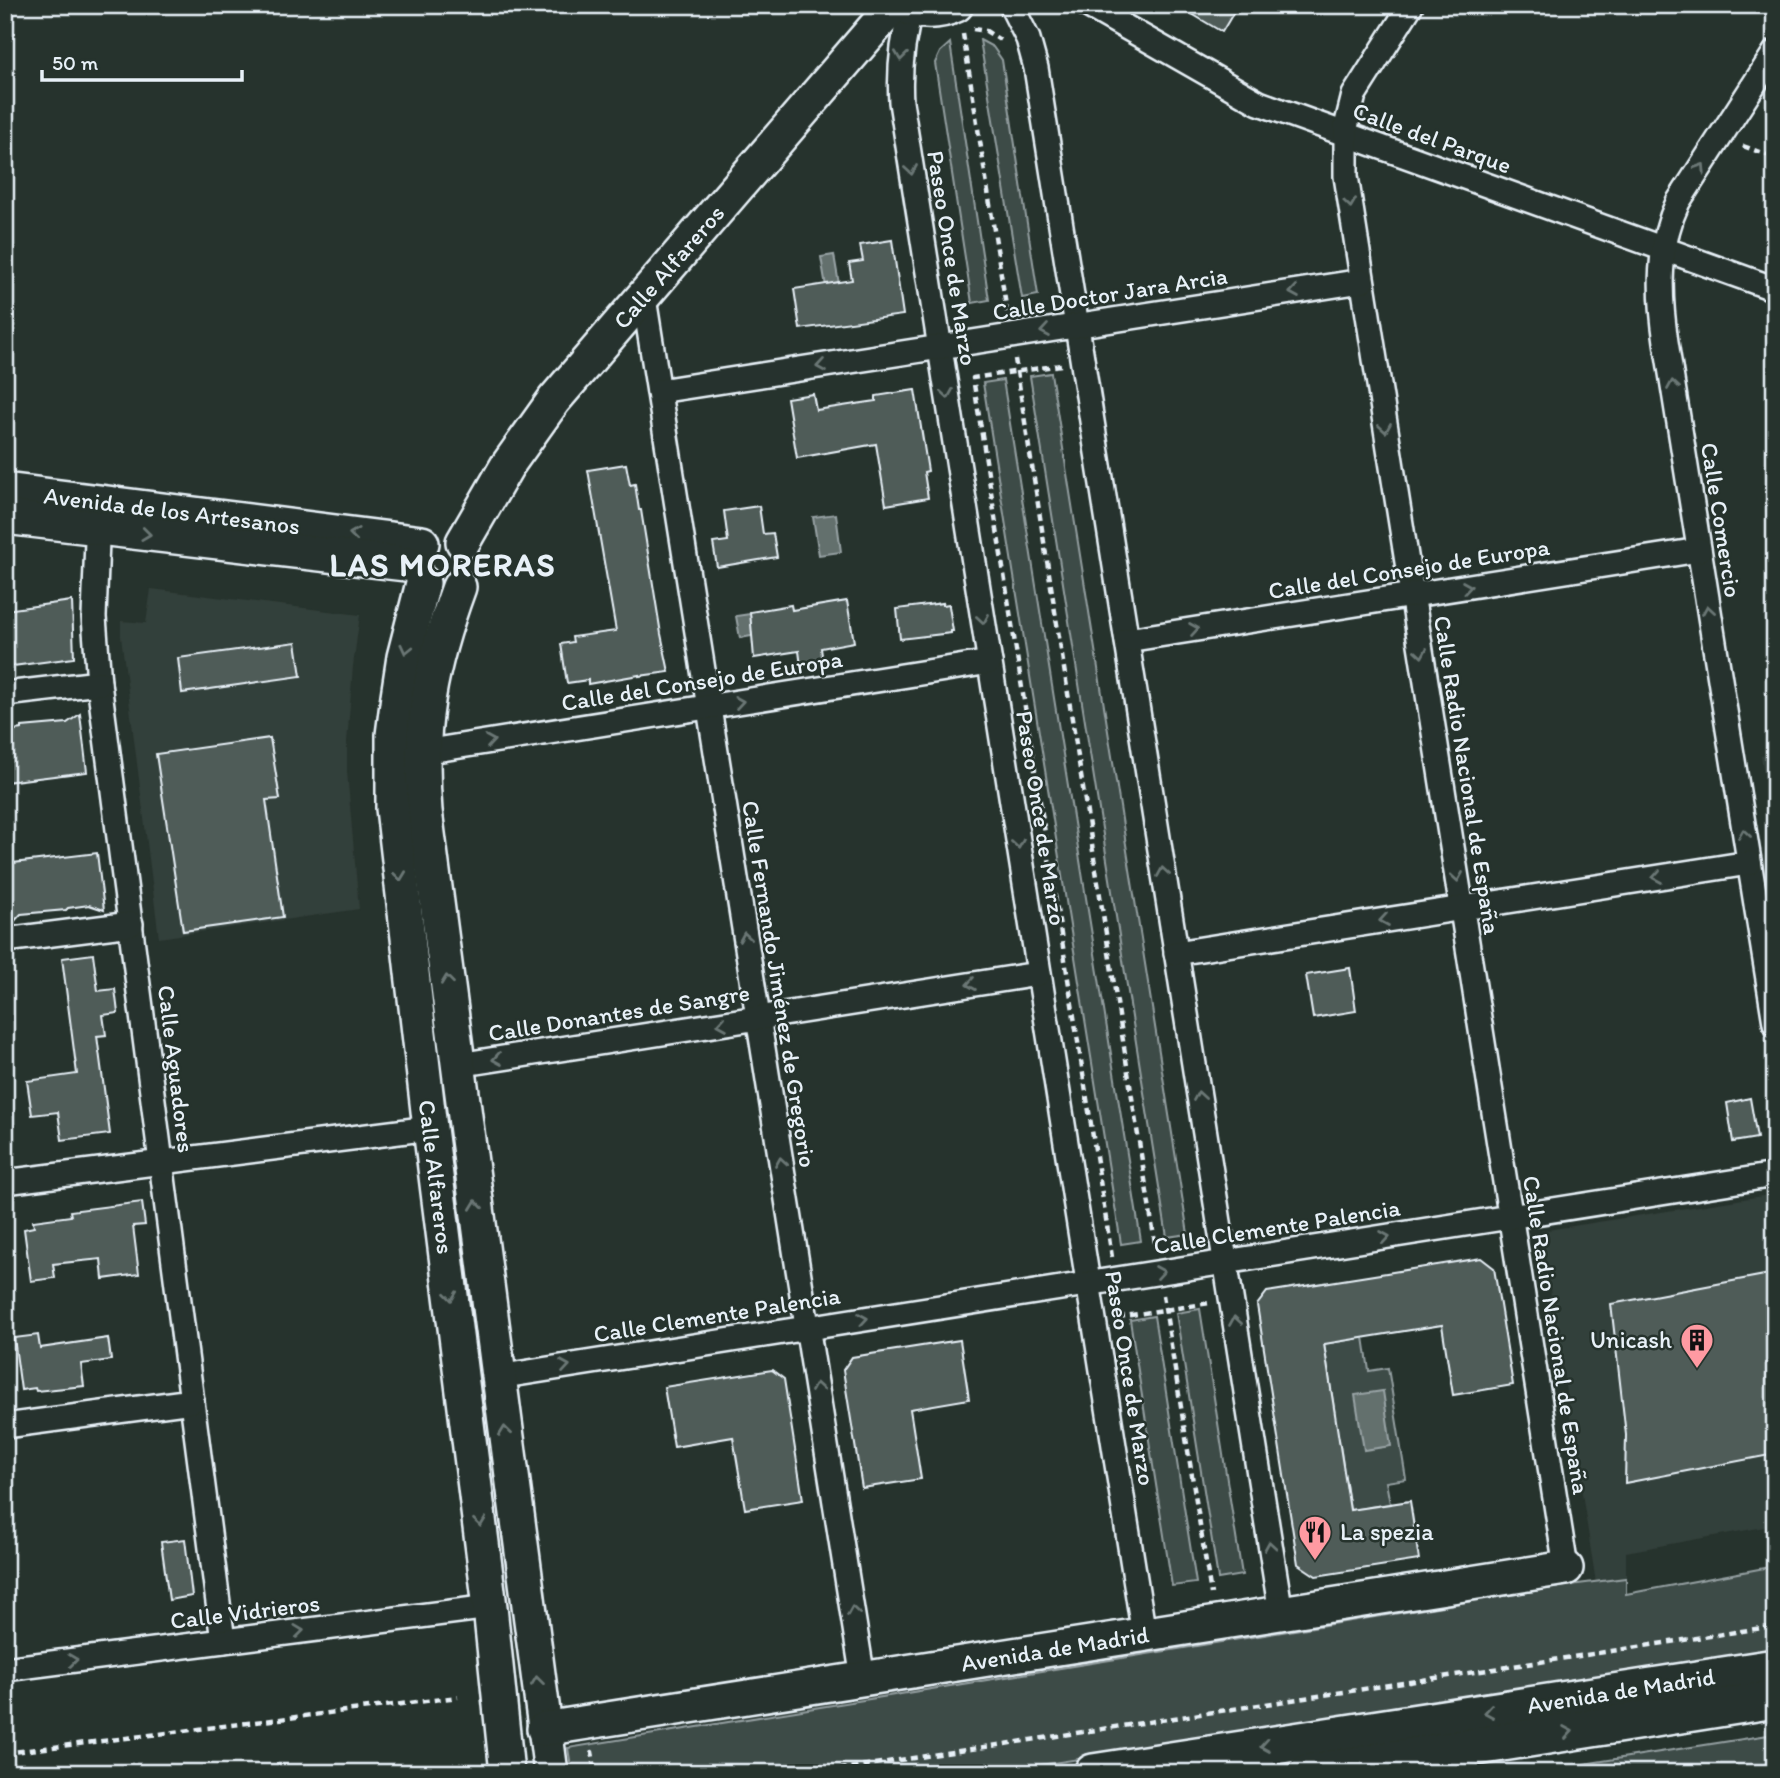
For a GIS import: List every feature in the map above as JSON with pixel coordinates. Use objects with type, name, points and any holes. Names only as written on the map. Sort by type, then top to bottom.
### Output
[{"type":"main road","name":"Avenida de Madrid","points":[[1093,1773],[1775,1668]]},
{"type":"main road","name":"Avenida de Madrid","points":[[1307,1773],[1775,1699]]},
{"type":"street","points":[[902,7],[936,12],[956,5]]},
{"type":"street","points":[[1011,5],[1023,26],[1034,60],[1281,1613]]},
{"type":"street","name":"Calle del Parque","points":[[1087,5],[1259,103],[1775,289]]},
{"type":"street","name":"Calle Radio Nacional de España","points":[[1411,5],[1356,91],[1345,135],[1346,176],[1566,1568]]},
{"type":"street","name":"Calle Alfareros","points":[[463,542],[507,466],[567,384],[902,7]]},
{"type":"street","name":"Paseo Once de Marzo","points":[[902,7],[899,77],[901,102],[1144,1635]]},
{"type":"street","name":"Calle Comercio","points":[[1775,52],[1678,202],[1663,249],[1661,291],[1663,323],[1775,1023]]},
{"type":"street","name":"Calle Doctor Jara Arcia","points":[[659,391],[1362,281]]},
{"type":"street","name":"Calle Fernando Jiménez de Gregorio","points":[[643,298],[863,1679]]},
{"type":"street","name":"Avenida de los Artesanos","points":[[5,490],[98,515],[420,564]]},
{"type":"street","name":"Avenida de los Artesanos","points":[[5,517],[98,515]]},
{"type":"street","name":"Calle Aguadores","points":[[98,515],[94,617],[99,683],[223,1641]]},
{"type":"street","points":[[435,535],[458,537],[463,542],[472,557],[472,569],[467,579],[459,587],[443,592],[432,590],[420,564],[435,535]]},
{"type":"street","name":"Calle del Consejo de Europa","points":[[1126,640],[1699,550]]},
{"type":"street","name":"Calle Alfareros","points":[[420,564],[393,735],[392,775],[396,840],[491,1607],[507,1773]]},
{"type":"street","name":"Calle Alfareros","points":[[459,587],[430,681],[425,712],[422,778],[551,1773]]},
{"type":"street","name":"Calle del Consejo de Europa","points":[[423,752],[990,662]]},
{"type":"street","points":[[5,694],[99,683]]},
{"type":"street","points":[[1176,953],[1749,863]]},
{"type":"street","points":[[5,940],[131,924]]},
{"type":"street","name":"Calle Donantes de Sangre","points":[[458,1066],[1038,974]]},
{"type":"street","points":[[5,1182],[430,1128]]},
{"type":"street","name":"Calle Clemente Palencia","points":[[498,1377],[1088,1284],[1158,1261],[1226,1262],[1775,1175]]},
{"type":"street","points":[[5,1426],[192,1401]]},
{"type":"street","name":"Avenida de Madrid","points":[[544,1729],[1566,1568]]},
{"type":"street","name":"Calle Vidrieros","points":[[5,1669],[491,1607]]},
{"type":"path","points":[[1005,44],[986,32],[962,29],[1211,1597]]},
{"type":"path","points":[[1720,138],[1775,158]]},
{"type":"path","points":[[996,313],[1018,310]]},
{"type":"path","points":[[1082,361],[973,378],[1112,1256],[1123,1255]]},
{"type":"path","points":[[1158,1261],[1167,1248]]},
{"type":"path","points":[[1145,1251],[1158,1261]]},
{"type":"path","points":[[1094,1321],[1231,1300]]},
{"type":"path","points":[[1200,1598],[1223,1595]]},
{"type":"path","points":[[815,1773],[1775,1626]]},
{"type":"path","points":[[5,1753],[458,1697]]},
{"type":"path","points":[[401,1773],[467,1766]]},
{"type":"shaded area","points":[[980,40],[993,47],[1002,60],[1038,295],[1022,298]]},
{"type":"shaded area","points":[[950,43],[989,300],[972,303],[935,63],[940,52]]},
{"type":"shaded area","points":[[834,255],[841,296],[828,298],[821,257]]},
{"type":"shaded area","points":[[1051,373],[1188,1234],[1167,1237],[1030,376]]},
{"type":"shaded area","points":[[1003,380],[1141,1241],[1121,1244],[983,383]]},
{"type":"shaded area","points":[[836,514],[841,552],[819,555],[813,517]]},
{"type":"shaded area","points":[[151,589],[360,615],[347,743],[359,909],[159,938],[121,636],[121,621],[146,623]]},
{"type":"shaded area","points":[[771,611],[774,632],[740,638],[736,616]]},
{"type":"shaded area","points":[[1775,753],[1775,845],[1761,756]]},
{"type":"shaded area","points":[[1775,1194],[1775,1525],[1626,1552],[1626,1578],[1596,1583],[1541,1231]]},
{"type":"shaded area","points":[[1200,1309],[1242,1575],[1218,1579],[1176,1313]]},
{"type":"shaded area","points":[[1154,1316],[1196,1583],[1172,1586],[1130,1320]]},
{"type":"shaded area","points":[[1364,1337],[1369,1371],[1388,1368],[1406,1479],[1386,1482],[1390,1504],[1350,1510],[1339,1439],[1327,1441],[1335,1415],[1324,1344]]},
{"type":"shaded area","points":[[1383,1391],[1391,1446],[1364,1450],[1355,1395]]},
{"type":"shaded area","points":[[1775,1566],[1775,1651],[989,1773],[572,1773],[568,1748],[1578,1584],[1626,1578],[1626,1594]]},
{"type":"shaded area","points":[[1775,1734],[1775,1773],[1526,1773]]},
{"type":"building","points":[[1177,5],[1238,5],[1222,32]]},
{"type":"building","points":[[892,240],[903,315],[800,329],[794,289],[852,280],[849,263],[863,261],[860,245]]},
{"type":"building","points":[[915,390],[928,471],[924,472],[928,498],[886,505],[876,444],[797,458],[787,398],[813,394],[816,410],[876,401],[876,396]]},
{"type":"building","points":[[626,464],[630,485],[635,484],[641,510],[669,672],[588,684],[588,680],[567,683],[561,644],[573,642],[572,637],[616,631],[588,470]]},
{"type":"building","points":[[759,506],[763,534],[773,533],[777,557],[717,567],[713,543],[728,541],[724,511]]},
{"type":"building","points":[[72,601],[74,658],[5,667],[5,610]]},
{"type":"building","points":[[847,601],[854,642],[821,648],[823,663],[801,666],[799,651],[754,658],[750,612],[791,605],[792,610]]},
{"type":"building","points":[[949,604],[953,631],[951,633],[900,639],[897,609]]},
{"type":"building","points":[[296,642],[301,676],[182,693],[178,658]]},
{"type":"building","points":[[80,714],[87,772],[5,782],[5,731],[67,723]]},
{"type":"building","points":[[270,738],[280,799],[266,800],[283,917],[183,931],[156,754]]},
{"type":"building","points":[[97,853],[104,910],[89,905],[21,914],[11,925],[5,926],[5,864]]},
{"type":"building","points":[[93,954],[98,991],[115,989],[118,1013],[103,1015],[106,1035],[97,1036],[110,1134],[62,1140],[58,1112],[32,1115],[27,1081],[77,1074],[62,958]]},
{"type":"building","points":[[1350,968],[1356,1011],[1313,1018],[1306,975]]},
{"type":"building","points":[[1750,1098],[1757,1138],[1733,1142],[1727,1103]]},
{"type":"building","points":[[142,1202],[145,1225],[133,1226],[139,1274],[103,1279],[101,1259],[53,1264],[55,1278],[31,1281],[24,1229],[34,1227],[33,1221],[71,1216],[70,1211]]},
{"type":"building","points":[[1481,1258],[1494,1268],[1513,1385],[1453,1395],[1442,1325],[1324,1344],[1350,1510],[1410,1501],[1419,1560],[1316,1576],[1298,1564],[1257,1305],[1267,1292]]},
{"type":"building","name":"Unicash","points":[[1775,1273],[1775,1454],[1625,1483],[1626,1435],[1611,1304]]},
{"type":"building","points":[[38,1335],[40,1348],[108,1338],[111,1360],[81,1364],[84,1386],[21,1390],[14,1338]]},
{"type":"building","points":[[960,1340],[969,1399],[910,1409],[921,1479],[862,1488],[843,1370],[852,1357]]},
{"type":"building","points":[[772,1370],[784,1379],[803,1500],[745,1509],[733,1437],[674,1447],[664,1387]]},
{"type":"building","points":[[185,1539],[192,1596],[169,1600],[161,1542]]},
{"type":"place","name":"Unicash","points":[[1697,1370]]},
{"type":"place","name":"La spezia","points":[[1315,1562]]},
{"type":"district","name":"LAS MORERAS","points":[[443,565]]}]
